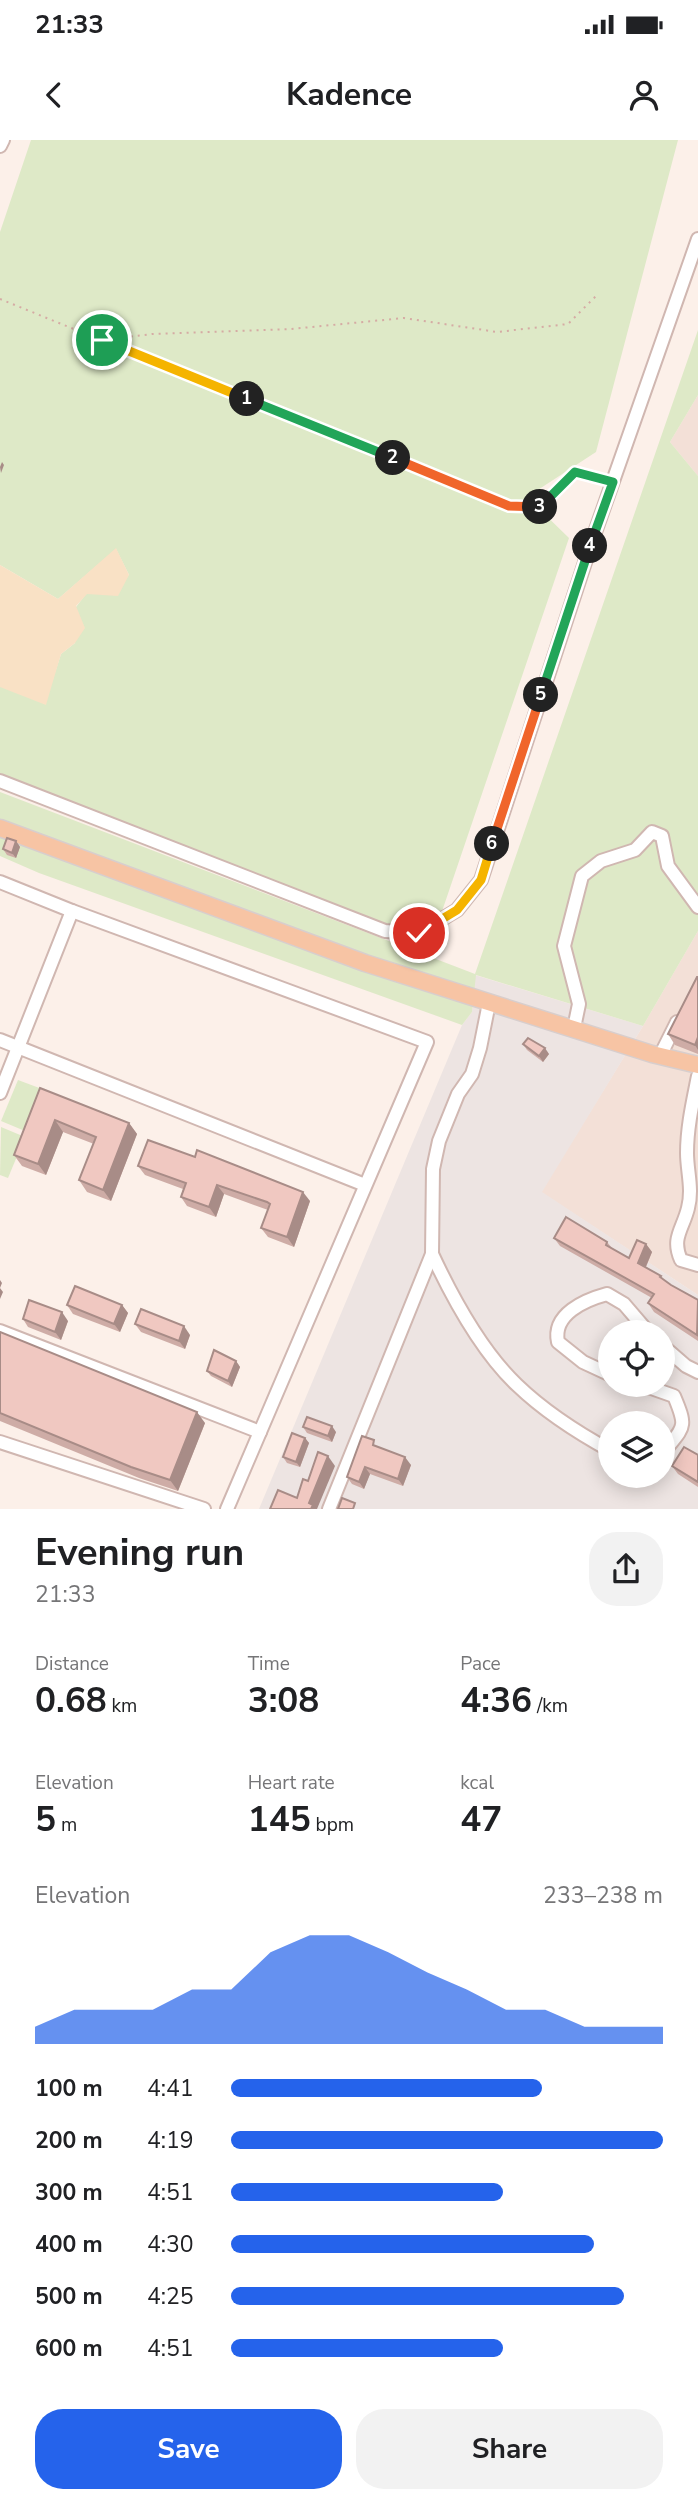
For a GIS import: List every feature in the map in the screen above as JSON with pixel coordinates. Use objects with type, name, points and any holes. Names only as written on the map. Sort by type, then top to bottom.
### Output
[{"type":"main road","points":[[0,828],[8,838],[365,963],[660,1056],[698,1065]]},
{"type":"street","points":[[0,146],[2,140]]},
{"type":"street","points":[[0,781],[385,931],[419,933],[457,910],[481,880],[613,482],[698,239]]},
{"type":"street","points":[[574,1028],[579,1004],[564,946],[582,876],[601,861],[635,850],[652,832],[662,836],[668,866],[698,906]]},
{"type":"street","points":[[0,882],[427,1042],[228,1509]]},
{"type":"street","points":[[0,1093],[72,911]]},
{"type":"street","points":[[329,1509],[432,1254],[433,1169],[439,1141],[458,1094],[472,1074],[489,1003]]},
{"type":"street","points":[[660,1056],[682,1013]]},
{"type":"street","points":[[0,1040],[366,1185]]},
{"type":"street","points":[[698,1076],[688,1147],[691,1186],[689,1205],[676,1238],[676,1249],[681,1260],[698,1265]]},
{"type":"street","points":[[432,1254],[473,1331],[517,1385],[578,1433],[598,1444]]},
{"type":"street","points":[[598,1369],[583,1362],[558,1342],[556,1332],[562,1320],[574,1308],[589,1299],[607,1294],[624,1304],[638,1320]]},
{"type":"street","points":[[0,1331],[260,1432]]},
{"type":"street","points":[[675,1356],[698,1372]]},
{"type":"street","points":[[674,1397],[684,1419],[682,1428],[675,1437]]},
{"type":"street","points":[[0,1442],[204,1509]]},
{"type":"path","points":[[102,340],[152,334],[291,329],[404,317],[497,332],[568,324],[597,295]]},
{"type":"path","points":[[0,299],[509,506],[542,507],[575,472],[613,482]]},
{"type":"shaded area","points":[[698,395],[698,476],[670,442]]},
{"type":"shaded area","points":[[698,931],[698,1295],[541,1192]]},
{"type":"shaded area","points":[[475,975],[643,1026],[542,1192],[698,1295],[698,1509],[259,1509],[462,1025],[472,1012]]},
{"type":"green space","points":[[31,140],[678,140],[596,452],[527,497],[569,538],[437,926],[378,929],[0,777],[0,685],[45,704],[61,654],[75,643],[76,607],[86,594],[129,575],[116,549],[58,599],[0,565],[0,232]]},
{"type":"green space","points":[[698,330],[698,395],[670,442],[698,476],[698,931],[643,1026],[476,975],[472,1012],[462,1025],[39,873],[0,856],[0,792],[475,974]]},
{"type":"green space","points":[[18,1080],[42,1089],[25,1131],[1,1121]]},
{"type":"green space","points":[[1,1127],[25,1137],[8,1178],[0,1175]]},
{"type":"sand","points":[[116,548],[129,575],[118,596],[87,594],[76,606],[85,628],[75,643],[61,654],[46,705],[0,687],[0,565],[58,599]]},
{"type":"building","points":[[7,838],[16,841],[12,853],[3,849]]},
{"type":"building","points":[[697,977],[698,1037],[695,1045],[668,1034]]},
{"type":"building","points":[[528,1038],[545,1048],[539,1056],[523,1044]]},
{"type":"building","points":[[40,1088],[129,1123],[103,1190],[79,1180],[96,1137],[55,1120],[38,1164],[14,1155]]},
{"type":"building","points":[[148,1140],[195,1157],[197,1150],[303,1192],[287,1237],[261,1228],[270,1204],[267,1202],[217,1185],[209,1207],[181,1197],[186,1183],[138,1166]]},
{"type":"building","points":[[566,1217],[629,1258],[637,1240],[646,1244],[638,1263],[698,1300],[697,1335],[648,1303],[654,1294],[554,1238]]},
{"type":"building","points":[[75,1286],[122,1305],[114,1324],[67,1305]]},
{"type":"building","points":[[29,1300],[62,1312],[55,1332],[23,1319]]},
{"type":"building","points":[[141,1309],[184,1326],[179,1341],[135,1324]]},
{"type":"building","points":[[0,1332],[197,1412],[170,1480],[131,1467],[0,1413]]},
{"type":"building","points":[[214,1350],[236,1361],[228,1381],[207,1371]]},
{"type":"building","points":[[307,1417],[332,1426],[328,1436],[303,1427]]},
{"type":"building","points":[[292,1433],[305,1438],[296,1462],[283,1457]]},
{"type":"building","points":[[362,1436],[374,1440],[373,1445],[405,1457],[398,1479],[365,1467],[359,1482],[347,1477]]},
{"type":"building","points":[[684,1447],[698,1455],[698,1482],[675,1468],[675,1461]]},
{"type":"building","points":[[318,1452],[328,1456],[309,1503],[313,1505],[311,1509],[270,1509],[278,1490],[297,1498],[303,1479],[308,1481]]},
{"type":"building","points":[[342,1498],[355,1503],[353,1509],[338,1509]]},
{"type":"route","points":[[102,340],[509,506],[542,507],[575,472],[613,482],[481,880],[457,910],[419,933]]}]
